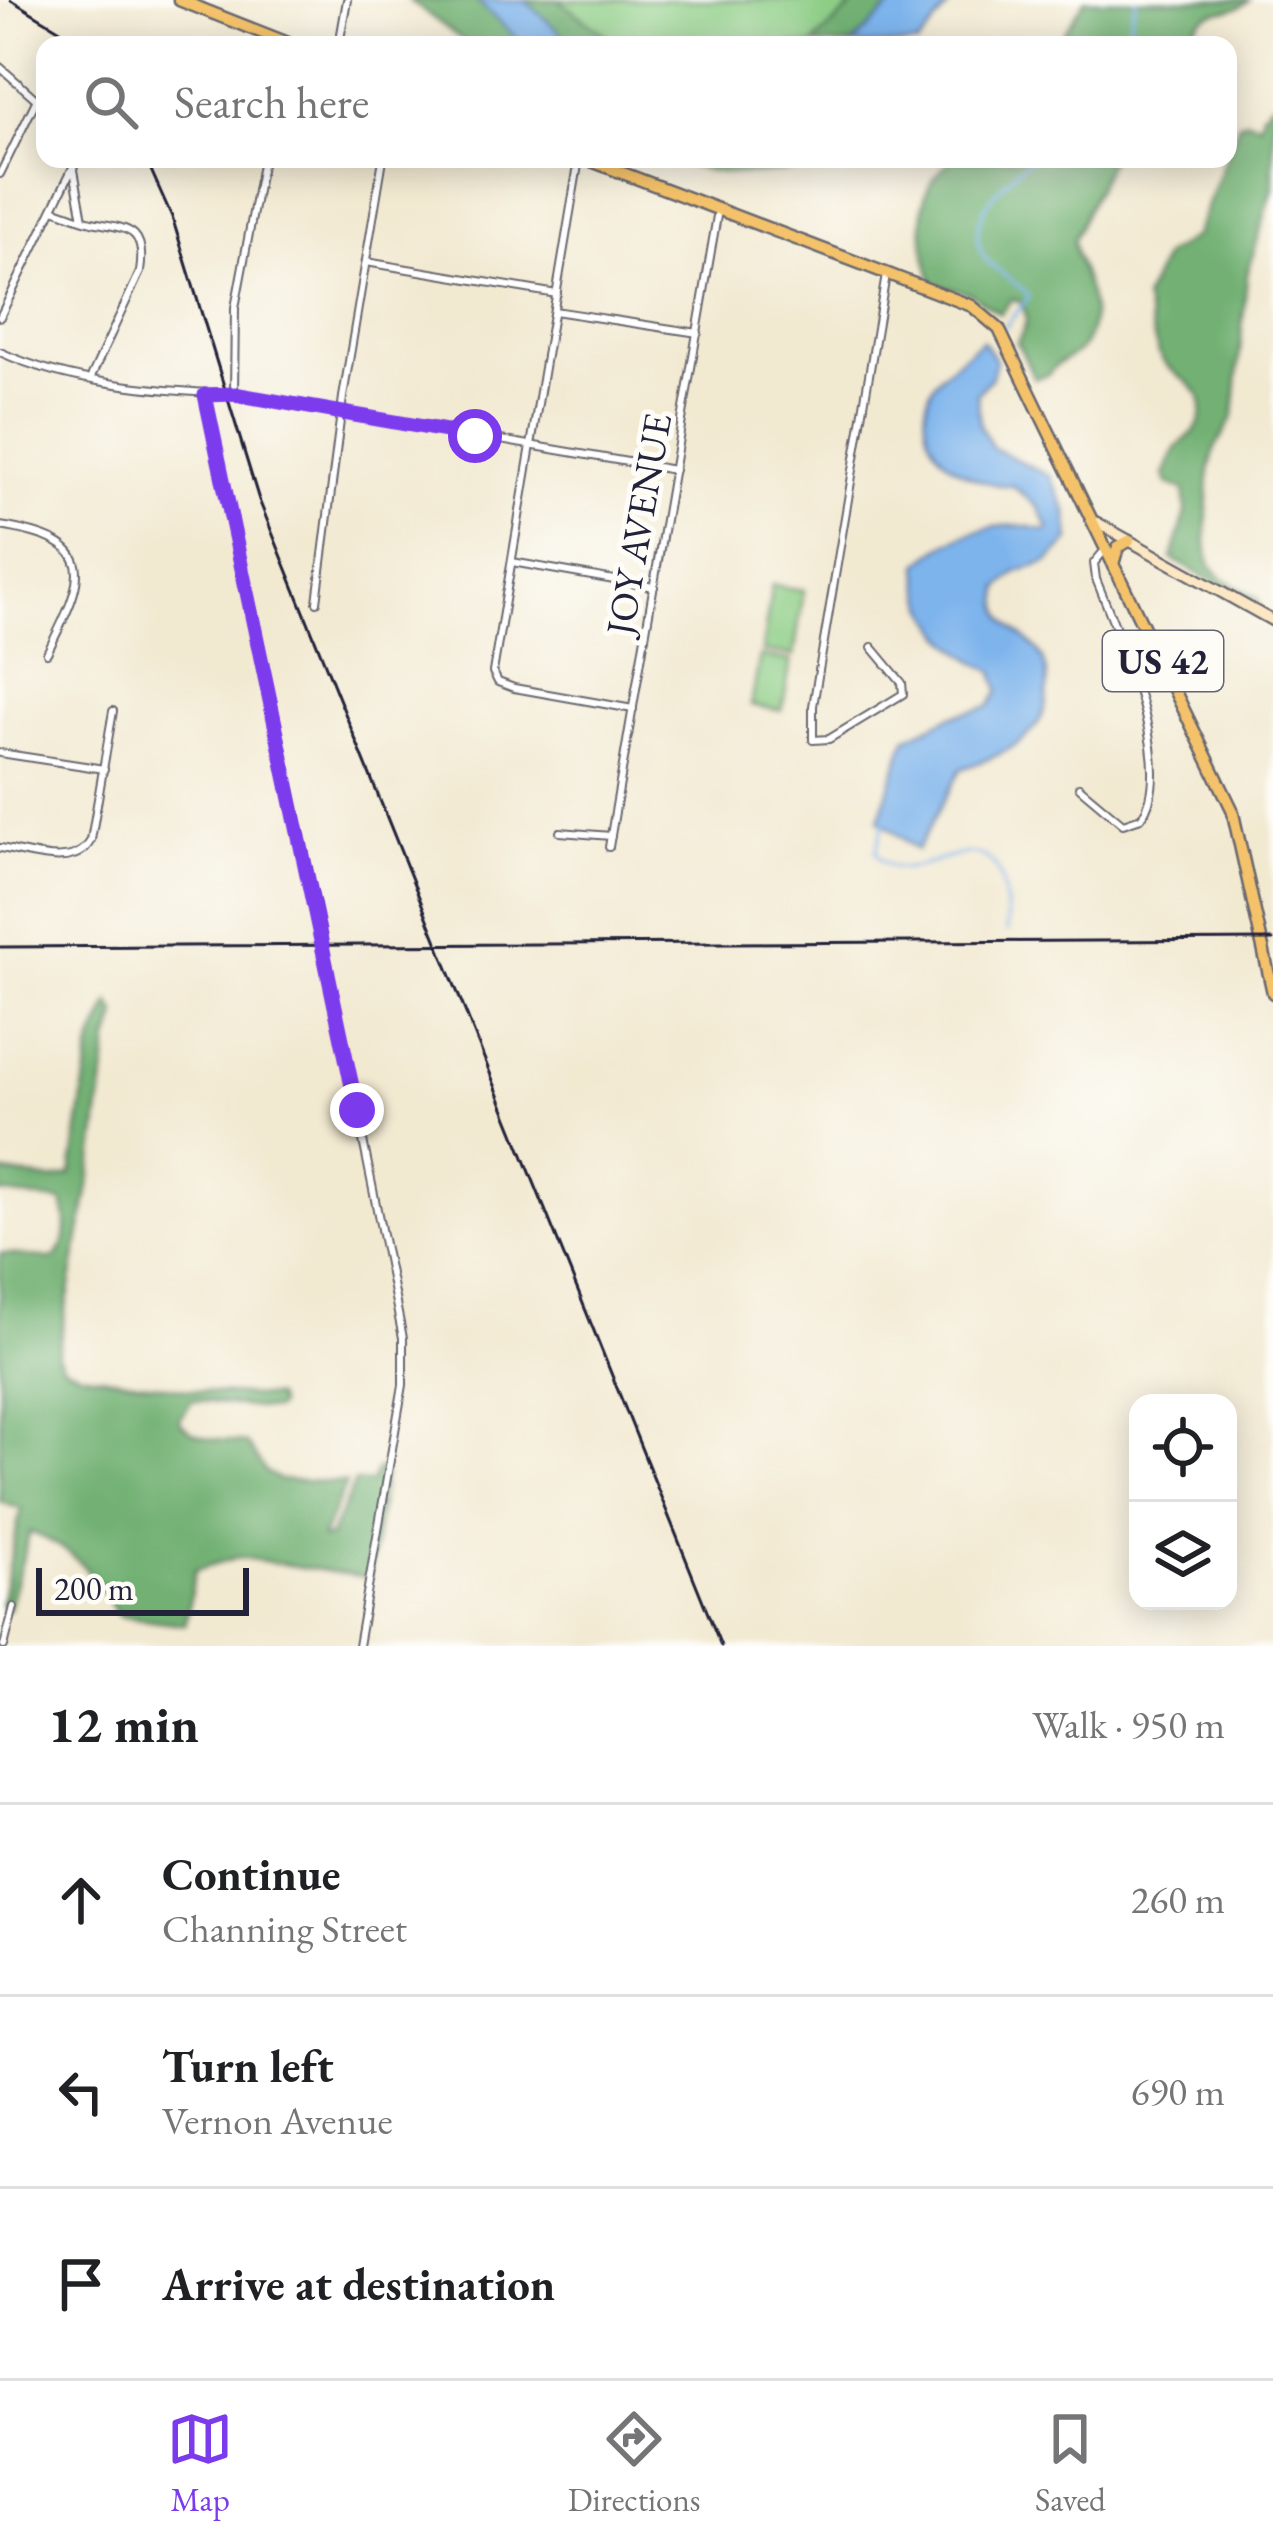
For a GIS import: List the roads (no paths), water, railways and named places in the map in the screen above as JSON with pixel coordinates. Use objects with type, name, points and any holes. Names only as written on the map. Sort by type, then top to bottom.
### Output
[{"type":"main road","points":[[179,0],[266,36]]},
{"type":"main road","name":"US 42","points":[[606,168],[972,307],[990,319],[1009,345],[1232,809],[1273,993]]},
{"type":"main road","points":[[1114,560],[1118,547],[1129,541]]},
{"type":"street","points":[[341,36],[347,0]]},
{"type":"street","points":[[0,67],[36,98]]},
{"type":"street","points":[[0,174],[36,101]]},
{"type":"street","points":[[0,317],[72,168]]},
{"type":"street","points":[[76,168],[83,219]]},
{"type":"street","points":[[234,394],[235,308],[261,168]]},
{"type":"street","points":[[316,602],[341,412],[381,168]]},
{"type":"street","points":[[580,168],[494,672],[496,680],[514,688],[633,709]]},
{"type":"street","points":[[52,209],[129,229],[140,249],[142,264],[91,377]]},
{"type":"street","name":"JOY AVENUE","points":[[609,848],[718,210]]},
{"type":"street","points":[[365,262],[557,294]]},
{"type":"street","points":[[872,647],[902,683],[903,694],[829,739],[814,740],[813,706],[886,275]]},
{"type":"street","points":[[554,310],[698,333]]},
{"type":"street","points":[[0,352],[43,370],[205,395],[234,394],[674,470]]},
{"type":"street","points":[[205,395],[316,903],[403,1338],[403,1385],[358,1646]]},
{"type":"street","points":[[1096,522],[1273,621]]},
{"type":"street","points":[[0,537],[3,526],[49,535],[75,563],[76,594],[47,653]]},
{"type":"street","points":[[1079,787],[1123,824],[1141,818],[1150,801],[1150,727],[1094,570],[1096,558],[1108,548]]},
{"type":"street","points":[[512,562],[654,586]]},
{"type":"street","points":[[0,848],[66,858],[83,853],[91,840],[113,711]]},
{"type":"street","points":[[0,753],[104,769]]},
{"type":"street","points":[[560,832],[611,836]]},
{"type":"street","points":[[4,1646],[14,1607]]},
{"type":"water","points":[[476,0],[525,0],[563,36],[514,36]]},
{"type":"water","points":[[898,0],[954,0],[925,36],[861,36]]},
{"type":"water","points":[[982,340],[996,361],[992,376],[977,394],[980,426],[993,448],[1050,476],[1067,512],[1070,540],[1049,562],[1017,572],[1000,588],[1007,622],[1035,647],[1045,665],[1047,694],[1038,723],[1018,744],[961,769],[917,850],[879,820],[906,738],[951,716],[990,706],[999,691],[994,672],[963,653],[931,615],[919,564],[947,544],[978,531],[1049,528],[1038,507],[1013,486],[978,479],[947,461],[928,432],[926,415],[933,386]]},
{"type":"waterway","points":[[1126,36],[1136,0]]},
{"type":"waterway","points":[[1004,328],[1029,297],[985,258],[978,230],[989,202],[1020,168]]},
{"type":"waterway","points":[[884,822],[876,852],[891,866],[911,868],[975,854],[992,862],[1003,886],[1007,932]]},
{"type":"railway","points":[[11,0],[70,36]]},
{"type":"railway","points":[[150,168],[172,217],[259,500],[721,1646]]},
{"type":"railway","points":[[0,947],[1273,940]]}]
